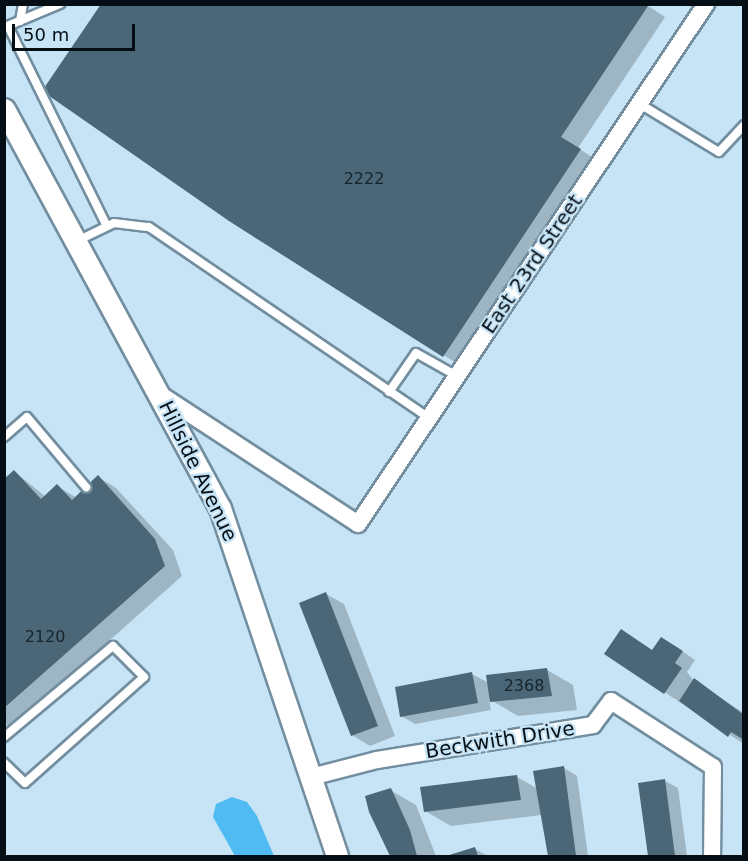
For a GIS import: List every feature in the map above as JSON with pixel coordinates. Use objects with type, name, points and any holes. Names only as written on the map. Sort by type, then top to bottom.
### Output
[{"type":"street","name":"East 23rd Street","points":[[161,395],[358,524],[706,4]]},
{"type":"street","name":"Hillside Avenue","points":[[4,109],[161,395],[228,527],[337,856]]},
{"type":"street","name":"Beckwith Drive","points":[[311,777],[377,760],[593,725],[611,701],[713,767],[712,856]]},
{"type":"lane","points":[[20,21],[23,4]]},
{"type":"lane","points":[[60,4],[6,26],[107,226]]},
{"type":"lane","points":[[640,104],[719,152],[744,125]]},
{"type":"lane","points":[[77,241],[107,226],[149,227],[429,418]]},
{"type":"lane","points":[[389,392],[416,353],[457,376]]},
{"type":"lane","points":[[4,437],[27,417],[86,487]]},
{"type":"lane","points":[[4,737],[112,646],[144,676],[26,783],[4,764]]},
{"type":"water","points":[[232,797],[247,802],[257,816],[274,856],[235,856],[213,817],[216,804]]},
{"type":"building","points":[[101,4],[645,4],[648,6],[561,137],[581,149],[443,357],[229,221],[42,91]]},
{"type":"building","points":[[14,470],[41,499],[57,484],[72,500],[98,475],[155,539],[165,566],[4,708],[4,479]]},
{"type":"building","points":[[326,592],[378,726],[351,736],[299,603]]},
{"type":"building","points":[[621,629],[652,650],[661,637],[683,651],[675,663],[682,668],[664,694],[604,654]]},
{"type":"building","points":[[547,668],[552,696],[490,702],[486,675]]},
{"type":"building","points":[[472,672],[478,703],[400,717],[395,687]]},
{"type":"building","points":[[694,678],[744,715],[744,740],[731,732],[728,737],[679,701]]},
{"type":"building","points":[[564,766],[576,856],[548,856],[533,771]]},
{"type":"building","points":[[517,775],[521,800],[424,812],[420,787]]},
{"type":"building","points":[[665,779],[675,856],[648,856],[638,783]]},
{"type":"building","points":[[391,788],[410,830],[417,856],[390,856],[369,812],[365,796]]},
{"type":"building","points":[[475,847],[478,856],[446,856]]}]
